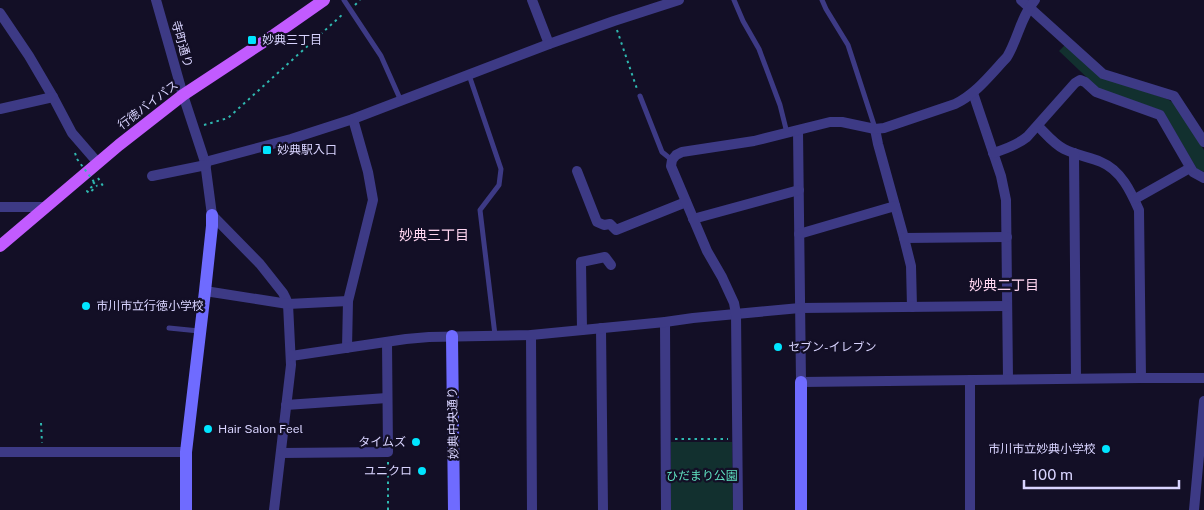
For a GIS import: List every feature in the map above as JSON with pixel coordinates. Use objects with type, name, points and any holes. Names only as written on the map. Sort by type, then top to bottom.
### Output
[{"type":"main road","name":"行徳バイパス","points":[[0,246],[125,140],[183,96],[274,36],[324,0]]},
{"type":"street","name":"寺町通り","points":[[156,0],[183,96],[205,164],[212,215]]},
{"type":"street","points":[[532,0],[548,44]]},
{"type":"street","points":[[152,176],[205,164],[353,119],[548,44],[679,0]]},
{"type":"street","points":[[1021,0],[1032,4],[1103,74],[1174,96],[1204,142]]},
{"type":"street","points":[[738,510],[736,314],[734,303],[693,219],[671,166],[672,160],[682,152],[754,141],[830,122],[842,122],[875,129],[884,128],[955,104],[973,93],[1007,57],[1024,17],[1032,4]]},
{"type":"street","points":[[0,13],[29,56],[72,133],[98,163]]},
{"type":"street","points":[[994,153],[1020,143],[1038,126],[1075,83],[1080,80],[1096,92],[1160,115],[1190,168],[1193,172],[1204,178]]},
{"type":"street","points":[[973,93],[1004,188],[1007,213],[1008,379]]},
{"type":"street","points":[[0,109],[53,97]]},
{"type":"street","points":[[347,348],[348,301],[373,200],[368,172],[353,119]]},
{"type":"street","points":[[1038,126],[1064,149],[1102,162],[1113,169],[1123,180],[1139,210],[1141,378]]},
{"type":"street","points":[[875,129],[911,266],[912,307]]},
{"type":"street","points":[[798,131],[801,510]]},
{"type":"street","points":[[1074,153],[1076,378]]},
{"type":"street","points":[[1134,200],[1190,168]]},
{"type":"street","points":[[576,171],[597,222],[604,225],[610,224],[616,230],[686,202]]},
{"type":"street","points":[[693,219],[799,190]]},
{"type":"street","points":[[799,234],[895,206]]},
{"type":"street","points":[[0,208],[45,207]]},
{"type":"street","points":[[186,510],[186,452],[212,215]]},
{"type":"street","points":[[212,215],[260,264],[283,293],[288,304],[291,365],[274,510]]},
{"type":"street","points":[[904,238],[1007,237]]},
{"type":"street","points":[[582,330],[581,262],[606,257],[611,265]]},
{"type":"street","points":[[205,290],[288,304],[348,301]]},
{"type":"street","points":[[291,356],[414,338],[531,335],[800,308],[1007,306]]},
{"type":"street","points":[[665,322],[666,510]]},
{"type":"street","points":[[601,328],[603,510]]},
{"type":"street","points":[[531,335],[532,510]]},
{"type":"street","name":"妙典中央通り","points":[[452,336],[454,510]]},
{"type":"street","points":[[281,453],[388,452],[387,342]]},
{"type":"street","points":[[800,382],[1204,378]]},
{"type":"street","points":[[970,380],[970,510]]},
{"type":"street","points":[[286,405],[387,398]]},
{"type":"street","points":[[1194,510],[1204,401]]},
{"type":"street","points":[[0,452],[186,452]]},
{"type":"lane","points":[[344,0],[381,56],[400,101]]},
{"type":"lane","points":[[734,0],[760,49],[780,105],[787,133]]},
{"type":"lane","points":[[822,0],[848,45],[875,129]]},
{"type":"lane","points":[[469,75],[501,169],[499,185],[480,210],[495,336]]},
{"type":"lane","points":[[640,96],[662,152],[672,160]]},
{"type":"lane","points":[[169,328],[200,331]]},
{"type":"path","points":[[199,127],[228,118],[350,8]]},
{"type":"path","points":[[614,21],[640,96]]},
{"type":"path","points":[[77,159],[98,186],[89,193],[87,191],[94,183]]},
{"type":"path","points":[[98,178],[104,186]]},
{"type":"path","points":[[42,423],[42,448]]},
{"type":"path","points":[[666,439],[737,439]]},
{"type":"path","points":[[388,452],[388,510]]},
{"type":"green space","points":[[1065,45],[1101,77],[1174,103],[1204,150],[1204,172],[1197,169],[1163,111],[1099,89],[1059,51]]},
{"type":"green space","name":"ひだまり公園","points":[[671,442],[732,442],[733,510],[671,510]]},
{"type":"place","name":"妙典三丁目","points":[[252,40]]},
{"type":"place","name":"妙典駅入口","points":[[267,150]]},
{"type":"place","name":"市川市立行徳小学校","points":[[86,306]]},
{"type":"place","name":"セブン-イレブン","points":[[778,347]]},
{"type":"place","name":"Hair Salon Feel","points":[[208,429]]},
{"type":"place","name":"タイムズ","points":[[416,442]]},
{"type":"place","name":"市川市立妙典小学校","points":[[1106,449]]},
{"type":"place","name":"ユニクロ","points":[[422,471]]},
{"type":"district","name":"妙典三丁目","points":[[434,235]]},
{"type":"district","name":"妙典二丁目","points":[[1004,285]]}]
